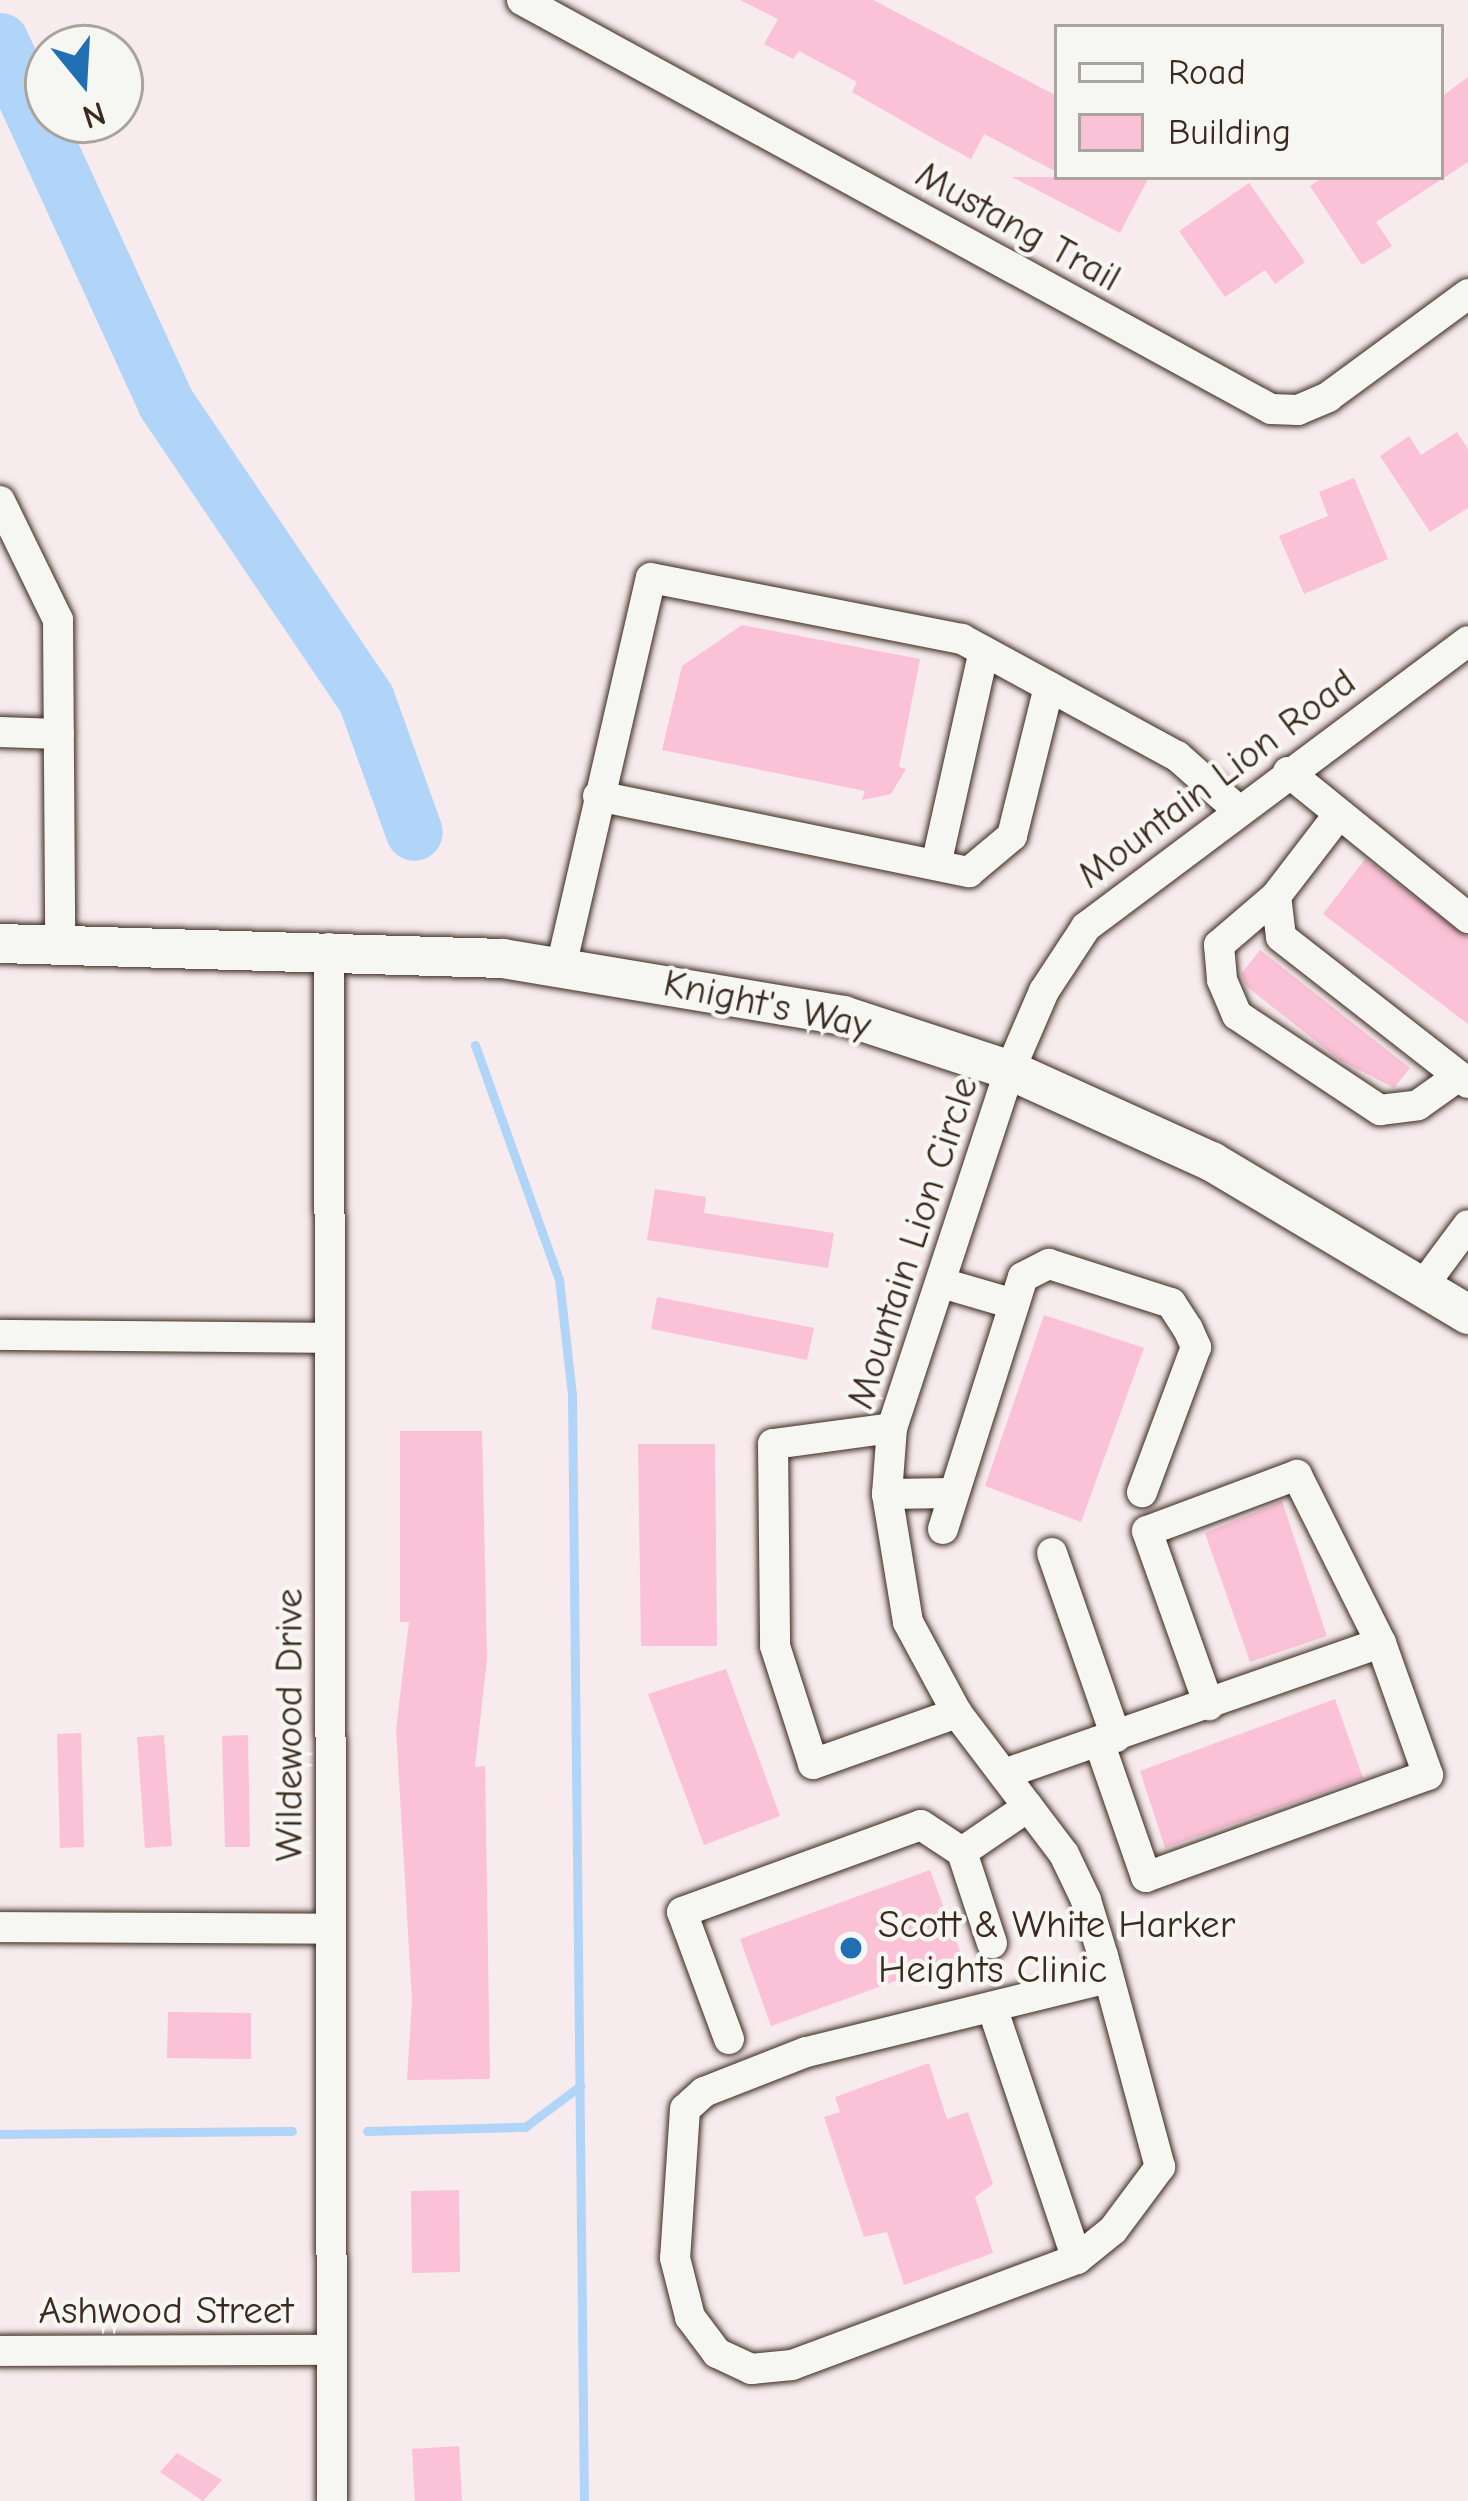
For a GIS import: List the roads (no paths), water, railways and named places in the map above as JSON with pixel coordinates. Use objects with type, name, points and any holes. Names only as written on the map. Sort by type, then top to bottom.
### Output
[{"type":"main road","name":"Knight's Way","points":[[0,943],[328,948],[561,967],[843,1015],[1010,1070],[1211,1161],[1425,1283],[1468,1314]]},
{"type":"street","name":"Mustang Trail","points":[[522,0],[1270,409],[1298,410],[1328,397],[1468,294]]},
{"type":"street","points":[[0,501],[58,620],[60,944]]},
{"type":"street","points":[[561,967],[651,578],[962,639],[1177,756],[1237,809]]},
{"type":"street","name":"Mountain Lion Road","points":[[1010,1070],[1044,991],[1086,927],[1237,809],[1468,641]]},
{"type":"street","points":[[936,865],[984,651]]},
{"type":"street","points":[[598,796],[969,872],[1012,836],[1049,686]]},
{"type":"street","points":[[0,732],[59,734]]},
{"type":"street","points":[[1288,772],[1468,918]]},
{"type":"street","points":[[1276,896],[1273,919],[1281,937],[1466,1081],[1418,1105],[1380,1110],[1237,1015],[1222,980],[1220,945],[1276,896],[1340,814]]},
{"type":"street","name":"Wildewood Drive","points":[[328,948],[332,2501]]},
{"type":"street","name":"Mountain Lion Circle","points":[[1010,1070],[892,1429],[887,1494],[908,1622],[957,1713],[1028,1807],[1086,1900],[1160,2168],[1113,2230],[1077,2259]]},
{"type":"street","points":[[1425,1283],[1468,1225]]},
{"type":"street","points":[[944,1529],[1023,1277],[1049,1264],[1171,1303],[1196,1346],[1142,1492]]},
{"type":"street","points":[[942,1283],[1014,1304]]},
{"type":"street","points":[[0,1334],[328,1338]]},
{"type":"street","points":[[892,1429],[773,1444],[775,1646],[813,1764],[957,1713]]},
{"type":"street","points":[[1052,1552],[1146,1877],[1428,1775],[1381,1643],[1297,1474],[1147,1531],[1209,1706]]},
{"type":"street","points":[[887,1494],[953,1492]]},
{"type":"street","points":[[1004,1774],[1381,1643]]},
{"type":"street","points":[[962,1852],[1028,1807]]},
{"type":"street","points":[[729,2039],[682,1912],[921,1825],[962,1852],[992,1943]]},
{"type":"street","points":[[0,1927],[329,1929]]},
{"type":"street","points":[[992,2007],[1077,2259],[792,2365],[752,2369],[717,2353],[690,2317],[675,2258],[685,2109],[704,2092],[806,2052],[1108,1978]]},
{"type":"street","name":"Ashwood Street","points":[[0,2351],[332,2350]]},
{"type":"waterway","points":[[0,41],[165,402],[366,699],[414,832]]},
{"type":"waterway","points":[[475,1045],[559,1279],[572,1395],[584,2501]]},
{"type":"waterway","points":[[367,2131],[525,2127],[580,2086]]},
{"type":"waterway","points":[[0,2134],[292,2131]]},
{"type":"place","name":"Scott & White Harker Heights Clinic","points":[[851,1948]]}]
